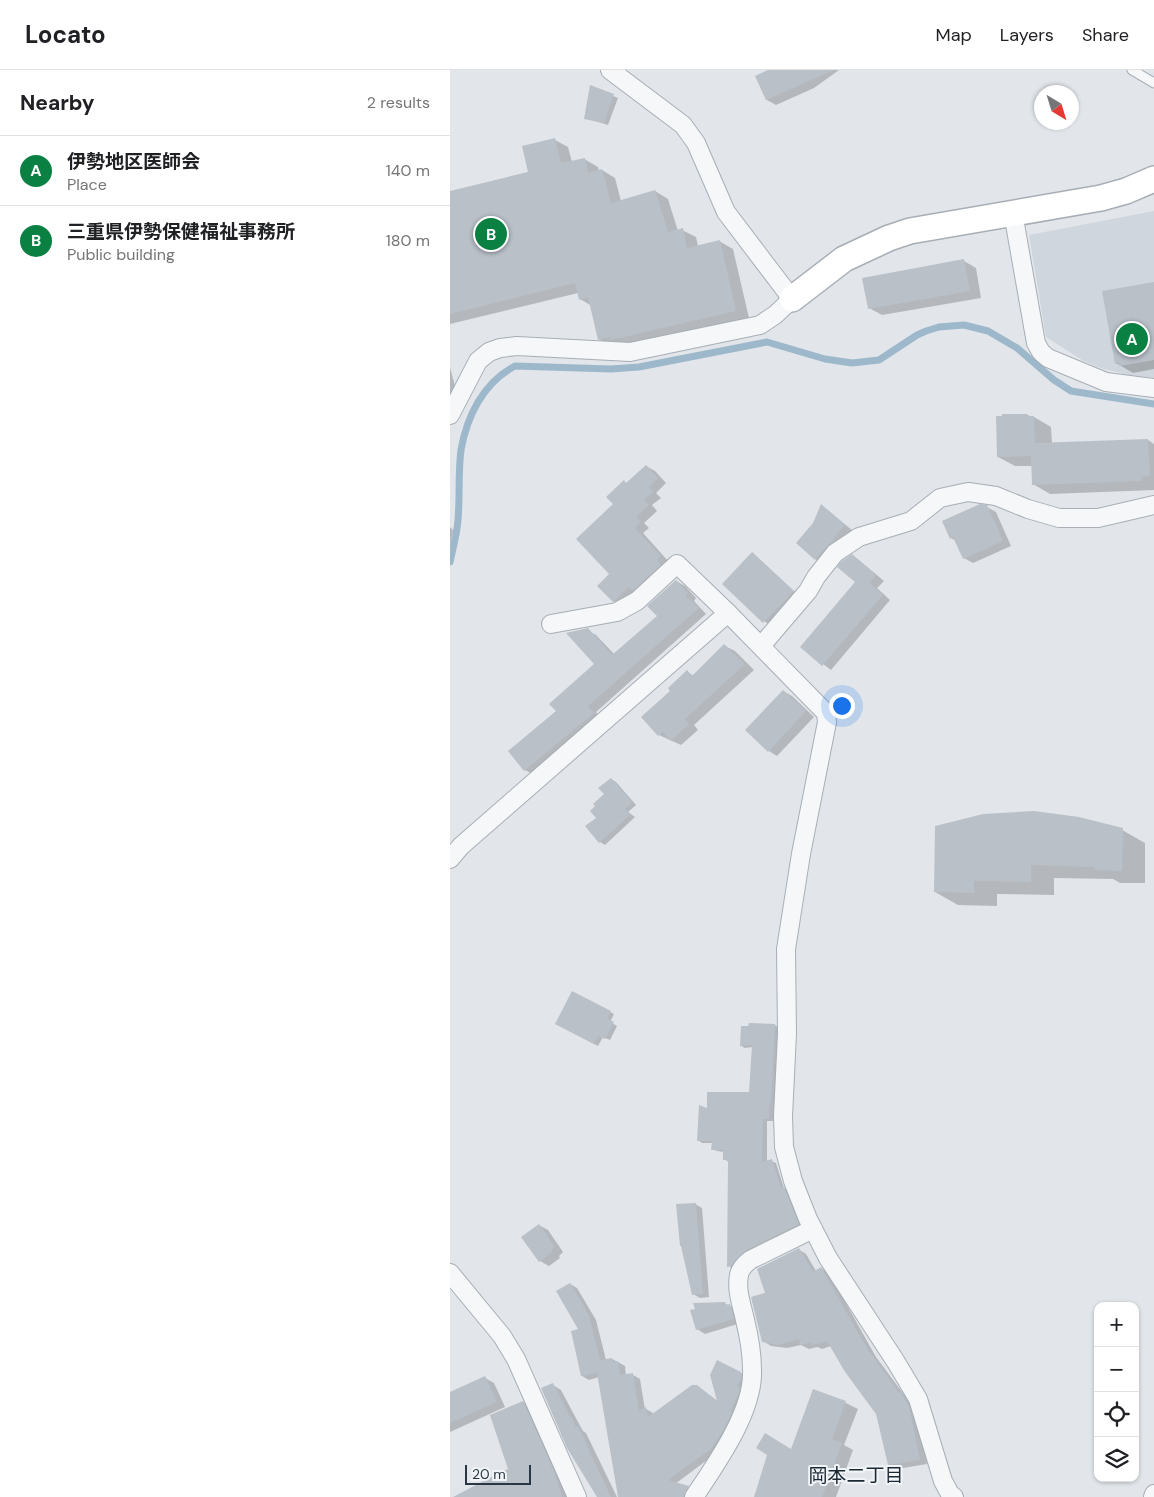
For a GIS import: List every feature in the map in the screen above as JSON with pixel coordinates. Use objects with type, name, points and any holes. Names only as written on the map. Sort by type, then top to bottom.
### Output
[{"type":"street","points":[[610,70],[683,125],[696,143],[726,212],[792,299]]},
{"type":"street","points":[[450,415],[478,361],[489,352],[500,348],[517,346],[616,352],[649,349],[760,325],[844,259],[889,238],[910,231],[1101,198],[1126,191],[1154,179]]},
{"type":"street","points":[[1013,213],[1036,343],[1041,352],[1054,361],[1106,382],[1154,388]]},
{"type":"street","points":[[761,646],[808,591],[816,577],[835,554],[858,537],[910,521],[940,498],[968,492],[996,496],[1028,509],[1059,518],[1098,518],[1154,505]]},
{"type":"street","points":[[551,624],[617,612],[637,601],[677,564],[826,712],[827,722],[801,854],[786,949],[787,1034],[783,1116],[784,1148],[793,1181],[813,1229],[828,1258],[918,1399],[937,1465],[950,1496]]},
{"type":"street","points":[[450,859],[461,846],[728,613]]},
{"type":"street","points":[[694,1497],[734,1433],[752,1382],[745,1320],[739,1300],[739,1274],[742,1267],[750,1260],[813,1229]]},
{"type":"street","points":[[450,1272],[502,1336],[516,1359],[577,1497]]},
{"type":"lane","points":[[1132,70],[1154,83]]},
{"type":"shaded area","points":[[1154,211],[1154,378],[1128,375],[1100,368],[1082,360],[1046,337],[1029,235]]},
{"type":"building","points":[[768,70],[834,70],[766,100],[755,76]]},
{"type":"building","points":[[590,85],[614,94],[604,123],[584,119]]},
{"type":"building","points":[[555,138],[561,163],[585,158],[588,173],[602,169],[611,203],[655,190],[668,232],[683,228],[687,248],[720,240],[736,311],[611,340],[610,337],[598,340],[588,297],[579,300],[575,283],[450,314],[450,191],[528,172],[522,146]]},
{"type":"building","points":[[964,259],[970,291],[868,309],[862,278]]},
{"type":"building","points":[[1154,282],[1154,360],[1119,366],[1119,363],[1115,364],[1102,291]]},
{"type":"building","points":[[1002,414],[1027,414],[1028,416],[1034,416],[1035,443],[1148,439],[1150,476],[1142,476],[1142,481],[1032,485],[1031,456],[997,457],[996,416],[1002,416]]},
{"type":"building","points":[[646,465],[658,478],[649,487],[653,492],[644,500],[649,505],[636,517],[641,522],[635,528],[661,556],[657,560],[661,565],[633,591],[629,587],[613,602],[597,586],[609,574],[576,539],[613,504],[606,497],[624,480],[626,483]]},
{"type":"building","points":[[821,504],[845,525],[833,539],[835,540],[815,560],[796,543],[813,523]]},
{"type":"building","points":[[980,504],[987,505],[1003,541],[963,559],[953,537],[950,539],[942,521]]},
{"type":"building","points":[[752,552],[794,591],[763,623],[722,584]]},
{"type":"building","points":[[852,554],[876,575],[870,583],[883,595],[822,666],[800,647],[855,582],[837,567]]},
{"type":"building","points":[[676,580],[688,593],[686,596],[699,608],[588,706],[594,713],[524,771],[508,751],[556,711],[549,704],[594,664],[566,633],[588,628],[612,655],[657,616],[647,606]]},
{"type":"building","points":[[724,644],[745,664],[685,719],[689,724],[671,741],[663,732],[658,736],[641,717],[670,691],[668,688],[687,670],[692,676]]},
{"type":"building","points":[[783,690],[806,711],[768,752],[745,730]]},
{"type":"building","points":[[611,778],[632,802],[625,809],[631,814],[599,843],[585,826],[596,818],[590,811],[595,806],[593,804],[604,794],[598,788]]},
{"type":"building","points":[[1034,811],[1079,817],[1123,828],[1122,871],[1095,870],[1095,867],[1031,865],[1031,882],[974,881],[974,893],[934,892],[935,826],[983,814]]},
{"type":"building","points":[[572,991],[611,1011],[607,1018],[614,1022],[605,1039],[598,1036],[594,1044],[555,1024]]},
{"type":"building","points":[[749,1023],[775,1024],[771,1103],[769,1103],[769,1119],[763,1119],[762,1162],[772,1159],[781,1188],[784,1187],[799,1224],[745,1251],[731,1266],[727,1267],[728,1160],[723,1160],[723,1150],[711,1150],[712,1141],[697,1141],[699,1105],[707,1108],[707,1092],[749,1092],[752,1045],[740,1046],[741,1026],[748,1026]]},
{"type":"building","points":[[696,1203],[703,1294],[692,1295],[680,1246],[676,1204]]},
{"type":"building","points":[[539,1224],[555,1247],[551,1250],[552,1252],[539,1262],[521,1237]]},
{"type":"building","points":[[799,1248],[813,1272],[821,1267],[869,1352],[909,1406],[920,1460],[888,1465],[876,1414],[845,1372],[827,1341],[812,1345],[812,1342],[800,1345],[799,1339],[778,1345],[762,1342],[751,1297],[765,1293],[757,1269]]},
{"type":"building","points":[[570,1283],[589,1315],[600,1360],[612,1358],[613,1362],[618,1361],[620,1375],[633,1373],[639,1411],[646,1407],[648,1417],[692,1385],[697,1385],[717,1401],[710,1375],[717,1360],[741,1372],[741,1379],[737,1386],[740,1387],[730,1411],[732,1412],[731,1415],[711,1449],[668,1480],[689,1486],[683,1497],[618,1497],[597,1373],[581,1376],[571,1331],[578,1329],[556,1291]]},
{"type":"building","points":[[725,1302],[726,1305],[730,1304],[734,1319],[696,1330],[690,1310],[695,1309],[693,1303]]},
{"type":"building","points":[[485,1376],[497,1402],[450,1423],[450,1392]]},
{"type":"building","points":[[553,1383],[570,1417],[576,1427],[578,1426],[611,1497],[597,1497],[567,1448],[541,1388]]},
{"type":"building","points":[[813,1389],[846,1401],[832,1439],[842,1443],[822,1497],[754,1497],[767,1455],[756,1448],[765,1433],[791,1449]]},
{"type":"building","points":[[523,1401],[554,1471],[562,1497],[453,1497],[508,1469],[490,1415]]},
{"type":"waterway","points":[[450,562],[456,536],[461,450],[467,425],[485,391],[504,373],[515,366],[611,369],[639,367],[767,342],[825,359],[852,363],[879,360],[926,331],[939,327],[964,325],[988,331],[1017,348],[1054,380],[1071,391],[1154,404]]},
{"type":"place","name":"三重県伊勢保健福祉事務所","points":[[491,234]]},
{"type":"place","name":"伊勢地区医師会","points":[[1132,339]]},
{"type":"district","name":"岡本二丁目","points":[[856,1475]]}]
